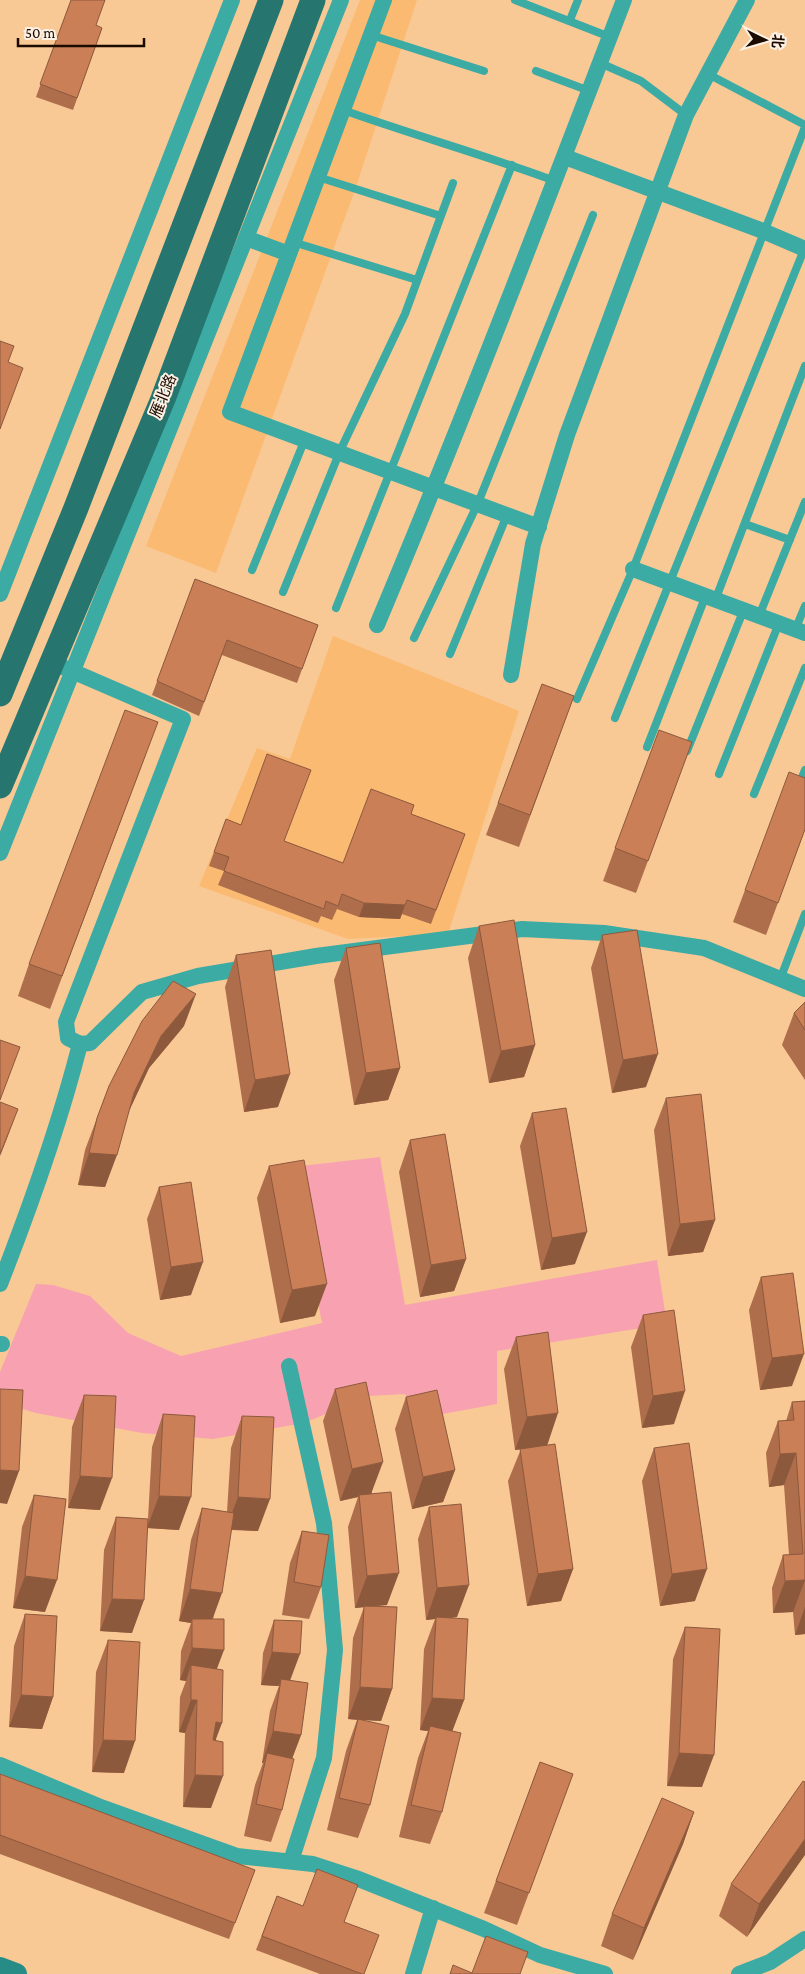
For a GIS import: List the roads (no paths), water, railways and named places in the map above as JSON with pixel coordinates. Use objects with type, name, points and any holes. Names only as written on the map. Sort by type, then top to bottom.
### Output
[{"type":"main road","points":[[0,694],[76,508],[271,0]]},
{"type":"main road","name":"雁北路","points":[[0,786],[163,399],[313,0]]},
{"type":"main road","points":[[0,1968],[16,1974]]},
{"type":"street","points":[[0,594],[6,561],[232,0]]},
{"type":"street","points":[[0,853],[341,0]]},
{"type":"street","points":[[384,0],[230,412],[340,451],[390,472],[539,527]]},
{"type":"street","points":[[377,625],[435,488],[565,157],[588,90],[624,0]]},
{"type":"street","points":[[511,675],[533,544],[567,435],[686,115],[747,0]]},
{"type":"street","points":[[565,157],[805,248]]},
{"type":"street","points":[[246,238],[291,248]]},
{"type":"street","points":[[633,569],[711,596],[800,632]]},
{"type":"street","points":[[51,662],[183,719],[66,1022],[68,1038],[80,1044],[90,1043],[142,992],[198,976],[316,956],[522,929],[604,933],[704,948],[781,977],[805,989]]},
{"type":"street","points":[[0,1284],[28,1212],[62,1111],[80,1044]]},
{"type":"street","points":[[289,1366],[324,1523],[335,1650],[324,1758],[291,1861]]},
{"type":"street","points":[[0,1765],[98,1806],[237,1856],[313,1864],[356,1878],[433,1908],[540,1955],[605,1974]]},
{"type":"street","points":[[413,1974],[433,1908]]},
{"type":"street","points":[[739,1974],[770,1962],[805,1939]]},
{"type":"lane","points":[[515,0],[533,3],[610,37]]},
{"type":"lane","points":[[570,20],[578,0]]},
{"type":"lane","points":[[371,36],[484,71]]},
{"type":"lane","points":[[600,63],[640,81],[686,115]]},
{"type":"lane","points":[[536,71],[588,90]]},
{"type":"lane","points":[[577,699],[633,569],[805,126],[708,74]]},
{"type":"lane","points":[[343,110],[421,138],[512,165],[555,182]]},
{"type":"lane","points":[[336,608],[512,165]]},
{"type":"lane","points":[[318,177],[441,216]]},
{"type":"lane","points":[[283,592],[340,451],[405,314],[453,183]]},
{"type":"lane","points":[[414,638],[478,503],[593,215]]},
{"type":"lane","points":[[291,248],[417,280]]},
{"type":"lane","points":[[615,718],[805,248]]},
{"type":"lane","points":[[647,747],[711,596],[745,524],[805,366]]},
{"type":"lane","points":[[252,570],[305,439]]},
{"type":"lane","points":[[759,616],[805,502]]},
{"type":"lane","points":[[450,654],[507,515]]},
{"type":"lane","points":[[745,524],[790,540]]},
{"type":"lane","points":[[800,632],[805,606]]},
{"type":"lane","points":[[684,758],[744,609]]},
{"type":"lane","points":[[719,774],[779,623]]},
{"type":"lane","points":[[754,794],[805,668]]},
{"type":"lane","points":[[796,792],[805,770]]},
{"type":"lane","points":[[781,977],[805,914]]}]
